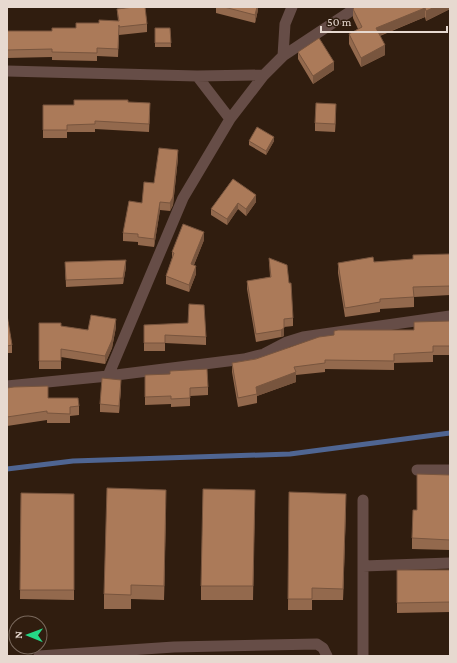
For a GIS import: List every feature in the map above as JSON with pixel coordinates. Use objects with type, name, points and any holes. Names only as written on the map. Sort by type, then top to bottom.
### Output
[{"type":"street","points":[[283,56],[285,24],[292,7]]},
{"type":"street","points":[[108,376],[183,198],[230,119],[264,75],[283,56],[357,7]]},
{"type":"street","points":[[7,71],[197,76],[264,75]]},
{"type":"street","points":[[197,76],[230,119]]},
{"type":"street","points":[[7,386],[108,376],[244,359],[264,354],[287,342],[303,338],[450,316]]},
{"type":"street","points":[[416,470],[450,470]]},
{"type":"street","points":[[363,500],[363,656]]},
{"type":"street","points":[[363,566],[450,563]]},
{"type":"street","points":[[39,656],[174,647],[317,644],[323,648],[327,656]]},
{"type":"building","points":[[145,7],[147,24],[119,27],[119,25],[118,49],[97,48],[97,53],[52,52],[52,49],[7,50],[7,31],[52,31],[52,28],[76,28],[76,23],[99,23],[99,20],[119,21],[117,9]]},
{"type":"building","points":[[224,7],[257,7],[255,15]]},
{"type":"building","points":[[355,7],[435,7],[426,11],[425,8],[376,28],[385,45],[361,58],[349,34],[362,27],[353,9]]},
{"type":"building","points":[[155,28],[170,28],[171,43],[155,43]]},
{"type":"building","points":[[319,38],[334,62],[313,76],[298,52]]},
{"type":"building","points":[[74,100],[128,100],[128,102],[150,103],[149,124],[95,121],[95,124],[67,125],[67,130],[43,130],[43,105],[74,105]]},
{"type":"building","points":[[316,103],[336,104],[335,124],[315,123]]},
{"type":"building","points":[[257,127],[274,137],[266,151],[249,141]]},
{"type":"building","points":[[159,148],[178,150],[173,197],[170,203],[160,202],[154,239],[138,237],[138,234],[123,233],[129,201],[142,203],[144,182],[154,183]]},
{"type":"building","points":[[233,179],[256,195],[246,209],[238,203],[227,219],[211,209]]},
{"type":"building","points":[[183,224],[204,232],[191,264],[196,266],[189,285],[166,276],[174,253],[172,252]]},
{"type":"building","points":[[450,254],[450,286],[413,287],[414,297],[380,299],[380,302],[345,308],[338,263],[373,257],[374,262],[413,259],[413,255]]},
{"type":"building","points":[[269,258],[287,265],[289,283],[291,283],[293,318],[284,319],[284,328],[281,330],[256,334],[247,281],[271,277]]},
{"type":"building","points":[[126,260],[123,278],[66,280],[65,262]]},
{"type":"building","points":[[189,304],[204,305],[206,337],[165,335],[165,343],[144,343],[144,325],[188,323]]},
{"type":"building","points":[[7,315],[12,345],[7,346]]},
{"type":"building","points":[[91,315],[116,319],[112,340],[105,356],[61,349],[61,361],[39,361],[39,323],[61,323],[61,326],[88,330]]},
{"type":"building","points":[[450,321],[450,346],[433,346],[433,352],[394,354],[394,361],[325,360],[325,363],[294,367],[296,372],[256,387],[257,394],[238,398],[232,363],[256,359],[319,337],[334,335],[334,331],[338,330],[414,330],[414,322]]},
{"type":"building","points":[[207,369],[208,387],[190,388],[190,398],[171,399],[171,396],[145,397],[145,375],[170,374],[170,371]]},
{"type":"building","points":[[102,378],[121,380],[119,406],[100,404]]},
{"type":"building","points":[[48,386],[48,398],[78,398],[79,406],[70,407],[70,414],[47,413],[47,411],[7,417],[7,388]]},
{"type":"building","points":[[417,474],[450,475],[450,540],[412,538],[413,510],[417,510]]},
{"type":"building","points":[[107,488],[166,490],[164,586],[131,585],[131,595],[104,594]]},
{"type":"building","points":[[203,489],[255,490],[253,586],[201,586]]},
{"type":"building","points":[[289,492],[346,494],[343,589],[312,588],[312,599],[288,599]]},
{"type":"building","points":[[21,493],[74,494],[74,590],[20,590]]},
{"type":"building","points":[[397,570],[450,570],[450,602],[397,603]]},
{"type":"waterway","points":[[7,469],[73,461],[290,454],[450,433]]}]
